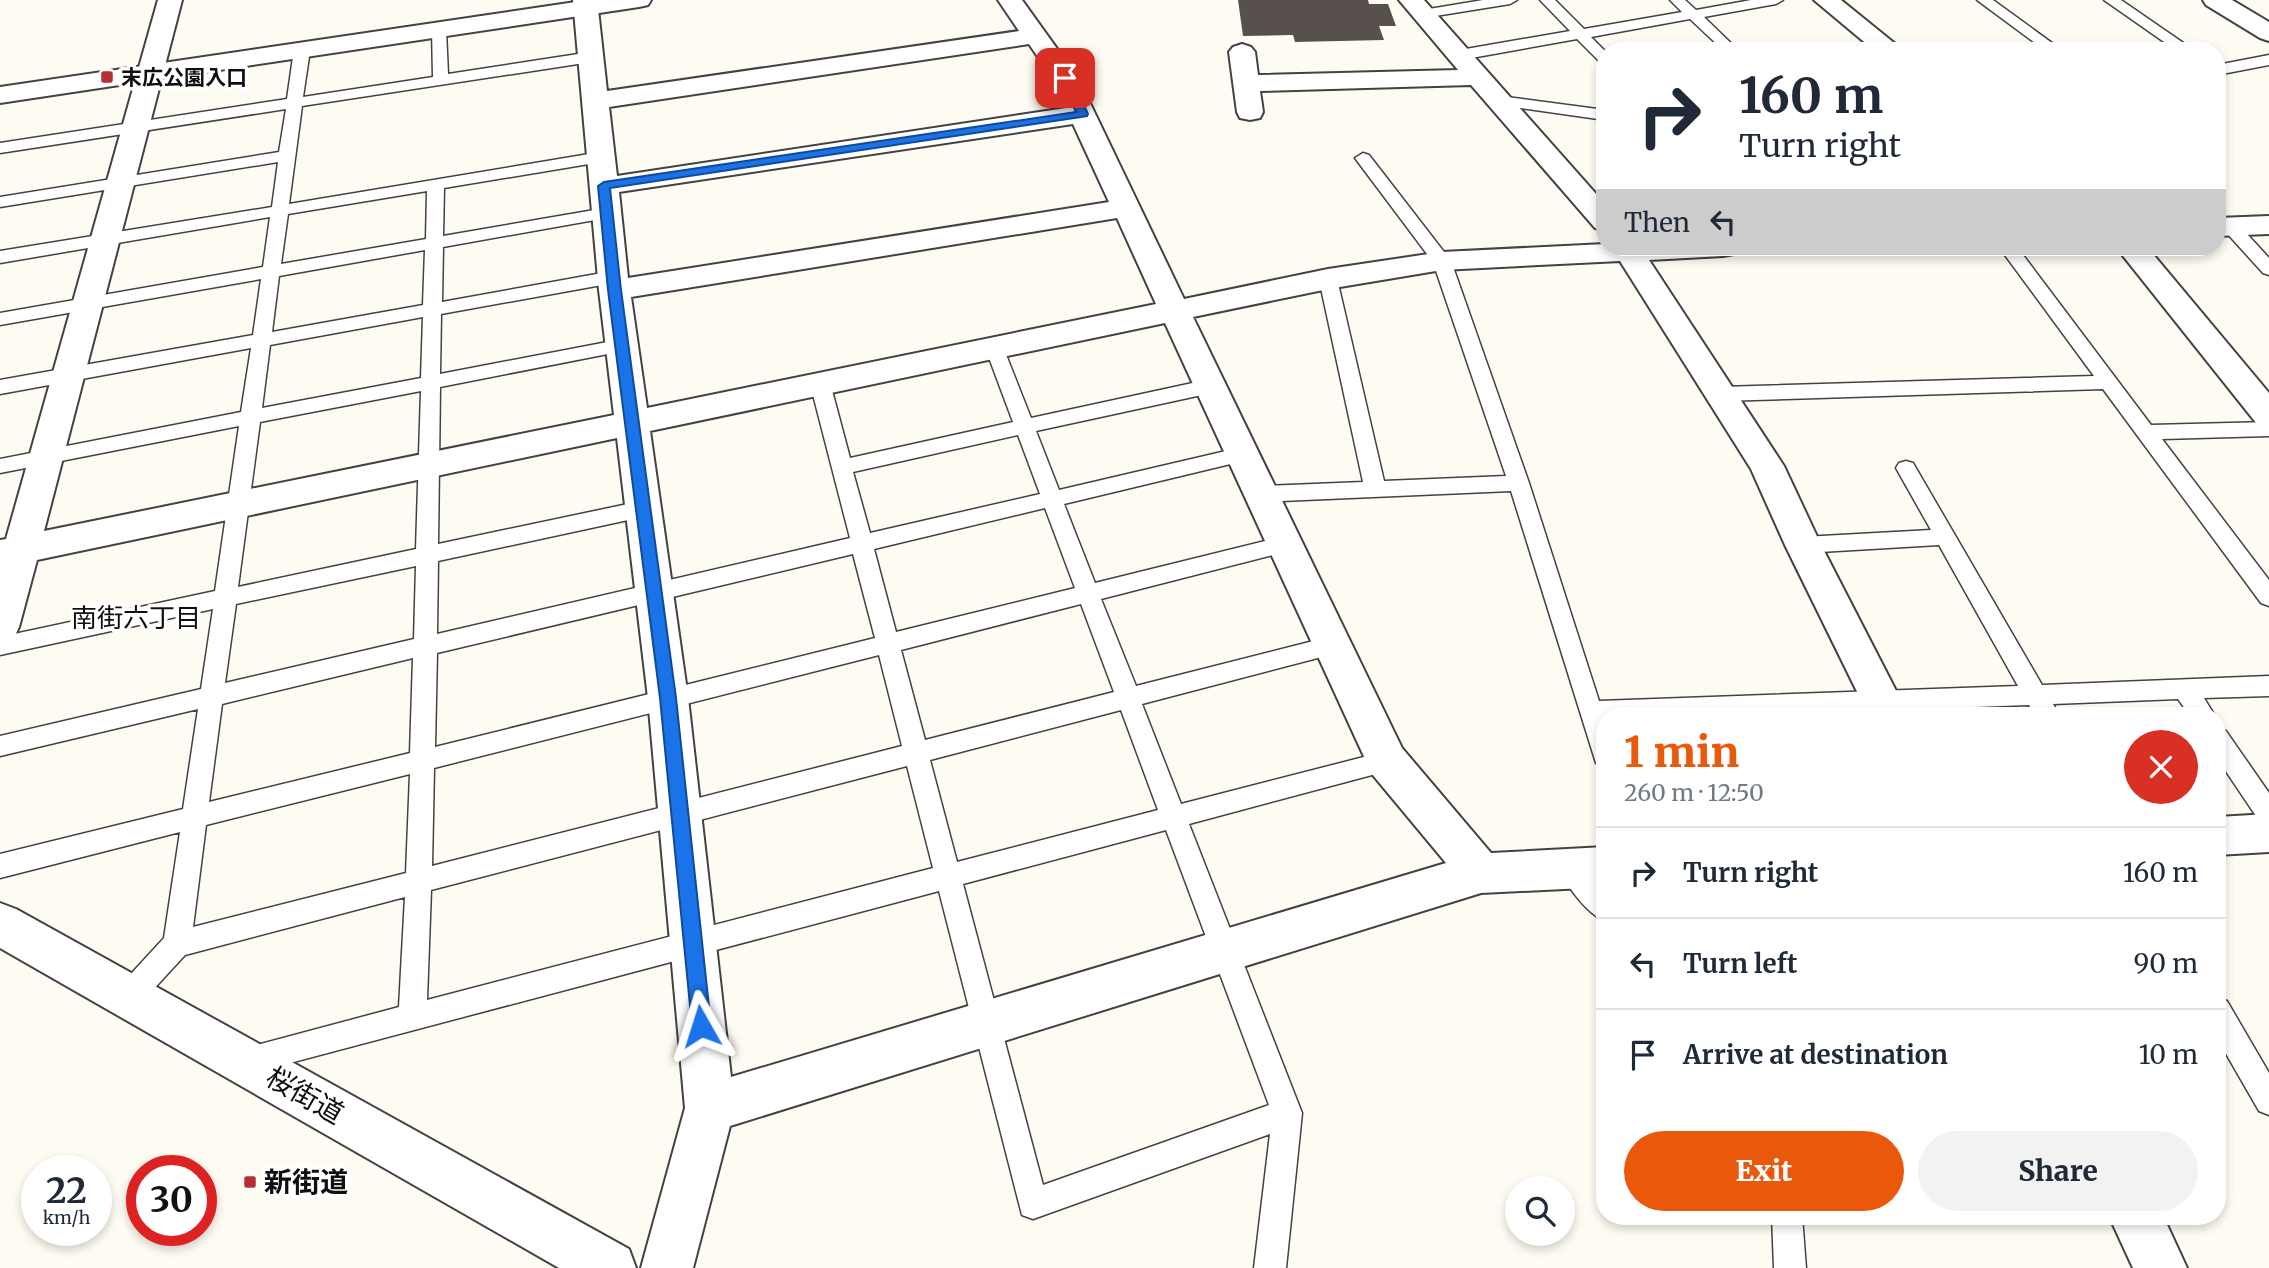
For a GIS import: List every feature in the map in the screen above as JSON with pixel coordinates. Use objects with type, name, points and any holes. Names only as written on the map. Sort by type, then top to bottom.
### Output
[{"type":"street","points":[[0,627],[11,551],[46,457],[170,0]]},
{"type":"street","points":[[0,95],[439,30],[586,4],[639,0]]},
{"type":"street","points":[[1010,0],[1065,78],[1083,114],[1387,761],[1480,873]]},
{"type":"street","points":[[1826,0],[1880,42]]},
{"type":"street","points":[[2216,0],[2269,33]]},
{"type":"street","points":[[586,4],[613,284],[668,698],[710,1108],[667,1268]]},
{"type":"street","points":[[1417,7],[1596,212]]},
{"type":"street","points":[[595,102],[1035,36]]},
{"type":"street","points":[[1242,52],[1250,112]]},
{"type":"street","points":[[1247,83],[1479,77]]},
{"type":"street","points":[[604,185],[1083,114]]},
{"type":"street","points":[[613,284],[1127,208]]},
{"type":"street","points":[[2226,227],[2269,225]]},
{"type":"street","points":[[11,551],[1328,279],[1442,261],[1596,251]]},
{"type":"street","points":[[1632,256],[1767,466],[1803,545],[1885,707]]},
{"type":"street","points":[[2138,256],[2269,416]]},
{"type":"street","points":[[2226,835],[2269,833]]},
{"type":"street","points":[[710,1108],[1480,873],[1588,868]]},
{"type":"street","name":"桜街道","points":[[0,923],[610,1268]]},
{"type":"street","points":[[2139,1225],[2161,1268]]},
{"type":"lane","points":[[1417,7],[1510,0]]},
{"type":"lane","points":[[1547,0],[1596,50]]},
{"type":"lane","points":[[1677,0],[1723,42]]},
{"type":"lane","points":[[1460,55],[1776,0]]},
{"type":"lane","points":[[1984,0],[2043,42]]},
{"type":"lane","points":[[2111,0],[2174,42]]},
{"type":"lane","points":[[439,30],[441,80]]},
{"type":"lane","points":[[177,944],[302,50]]},
{"type":"lane","points":[[0,148],[591,57]]},
{"type":"lane","points":[[2226,68],[2269,60]]},
{"type":"lane","points":[[1499,100],[1596,114]]},
{"type":"lane","points":[[0,202],[287,156]]},
{"type":"lane","points":[[1363,158],[1442,261],[1519,483],[1596,727]]},
{"type":"lane","points":[[412,1017],[424,759],[426,555],[431,464],[431,310],[436,184]]},
{"type":"lane","points":[[0,257],[436,184],[604,185]]},
{"type":"lane","points":[[0,319],[434,243],[604,185]]},
{"type":"lane","points":[[2226,229],[2269,268]]},
{"type":"lane","points":[[2015,256],[2269,597]]},
{"type":"lane","points":[[1328,279],[1375,489]]},
{"type":"lane","points":[[0,387],[431,310],[613,284]]},
{"type":"lane","points":[[0,466],[623,345]]},
{"type":"lane","points":[[994,347],[1287,1113],[1270,1268]]},
{"type":"lane","points":[[1721,394],[2109,382]]},
{"type":"lane","points":[[820,383],[890,642],[1033,1204],[1287,1113]]},
{"type":"lane","points":[[842,467],[1211,386]]},
{"type":"lane","points":[[2146,432],[2269,429]]},
{"type":"lane","points":[[0,747],[1243,454]]},
{"type":"lane","points":[[1906,468],[2043,707]]},
{"type":"lane","points":[[1261,494],[1519,483]]},
{"type":"lane","points":[[0,646],[642,509]]},
{"type":"lane","points":[[1803,545],[1945,537]]},
{"type":"lane","points":[[0,866],[1285,544]]},
{"type":"lane","points":[[128,997],[177,944],[1333,645]]},
{"type":"lane","points":[[1898,707],[2036,695],[2269,687]]},
{"type":"lane","points":[[2185,690],[2197,707]]},
{"type":"lane","points":[[1591,711],[1596,711]]},
{"type":"lane","points":[[2226,751],[2269,814]]},
{"type":"lane","points":[[244,1061],[1387,761]]},
{"type":"lane","points":[[1588,868],[1596,887]]},
{"type":"lane","points":[[2226,1027],[2269,1101]]},
{"type":"lane","points":[[1788,1225],[1790,1268]]},
{"type":"building","points":[[1238,0],[1368,0],[1369,4],[1388,4],[1396,26],[1379,26],[1384,40],[1295,42],[1293,35],[1243,36]]},
{"type":"place","name":"末広公園入口","points":[[107,77]]},
{"type":"place","name":"新街道","points":[[250,1182]]},
{"type":"district","name":"南街六丁目","points":[[136,617]]},
{"type":"route","points":[[701,1026],[668,698],[614,290],[604,186],[1083,114],[1065,78]]}]
